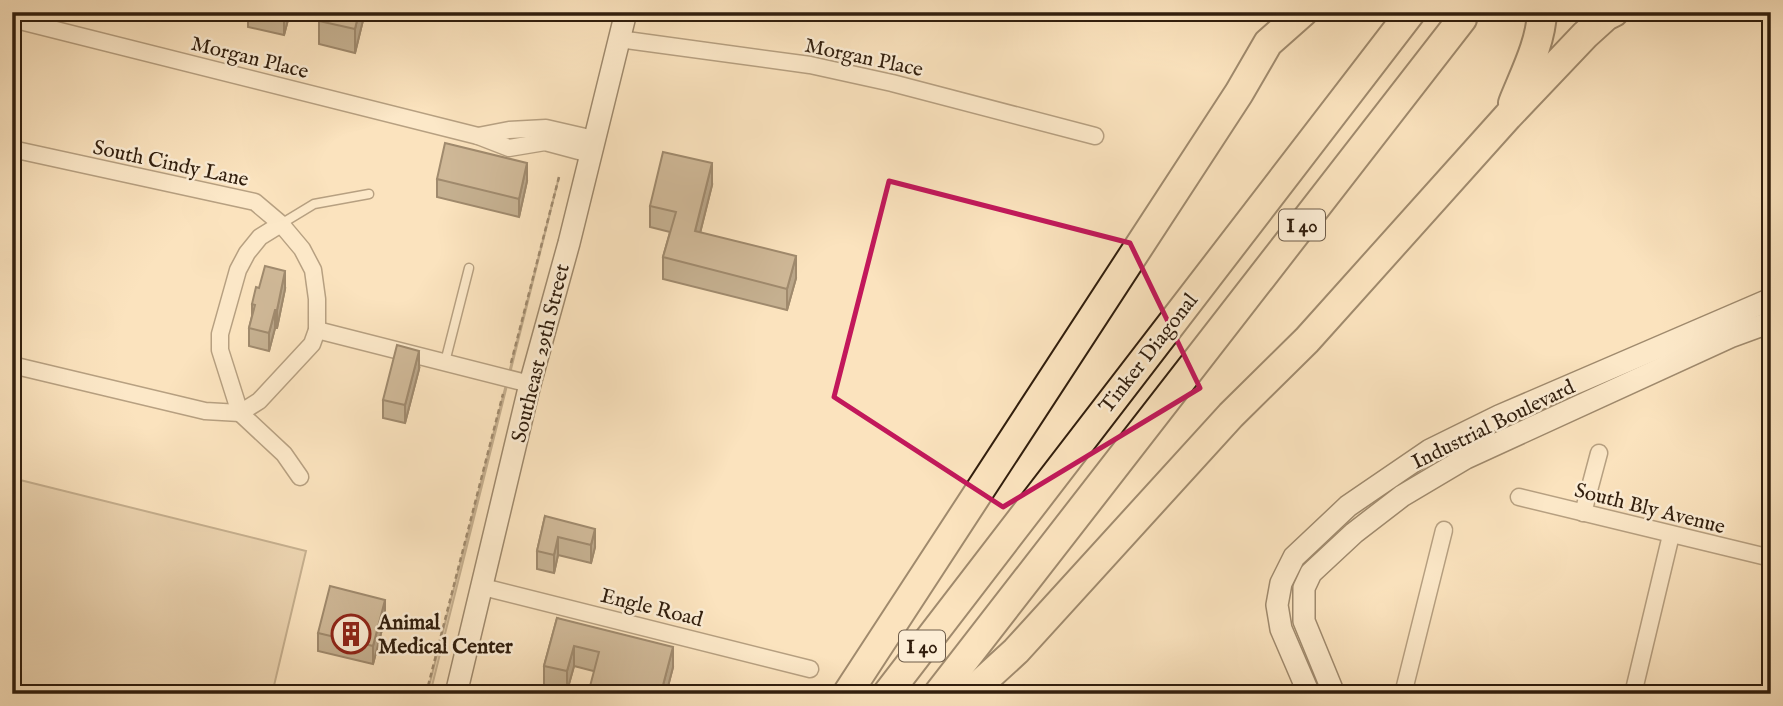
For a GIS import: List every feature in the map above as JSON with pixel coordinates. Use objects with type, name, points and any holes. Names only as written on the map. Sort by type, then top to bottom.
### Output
[{"type":"highway","points":[[1268,43],[1269,12]]},
{"type":"highway","points":[[847,694],[1239,93],[1268,43],[1303,12]]},
{"type":"highway","name":"Tinker Diagonal","points":[[887,694],[1411,12]]},
{"type":"highway","points":[[1508,116],[1533,53],[1542,12]]},
{"type":"highway","points":[[969,694],[1016,651],[1231,415],[1307,340],[1508,116],[1585,35],[1614,12]]},
{"type":"highway","name":"Tinker Diagonal","points":[[938,694],[1462,19]]},
{"type":"main road","name":"Southeast 29th Street","points":[[456,694],[530,384],[626,12]]},
{"type":"main road","name":"Industrial Boulevard","points":[[1309,694],[1281,629],[1277,605],[1281,583],[1294,557],[1349,506],[1430,450],[1499,416],[1771,299]]},
{"type":"main road","name":"Industrial Boulevard","points":[[1334,694],[1304,621],[1302,602],[1304,588],[1311,573],[1354,533],[1402,496],[1466,458],[1730,337],[1771,322]]},
{"type":"street","name":"Morgan Place","points":[[12,19],[478,136],[509,130],[546,128],[592,147]]},
{"type":"street","name":"Morgan Place","points":[[619,39],[810,65],[892,83],[1095,136]]},
{"type":"street","name":"South Cindy Lane","points":[[12,149],[255,202],[281,224],[302,249],[313,270],[317,330]]},
{"type":"street","points":[[281,224],[260,237],[238,270],[220,334],[220,350],[240,413],[284,454],[300,477]]},
{"type":"street","points":[[12,365],[205,411],[240,413],[259,401],[296,362],[312,344],[317,330],[530,384]]},
{"type":"street","points":[[1583,513],[1599,453]]},
{"type":"street","name":"South Bly Avenue","points":[[1519,497],[1771,558]]},
{"type":"street","points":[[1403,694],[1444,530]]},
{"type":"street","points":[[1633,694],[1671,535]]},
{"type":"street","name":"Engle Road","points":[[483,587],[810,669]]},
{"type":"lane","points":[[281,224],[314,204],[369,194]]},
{"type":"lane","points":[[445,362],[469,268]]},
{"type":"path","points":[[511,362],[559,177]]},
{"type":"path","points":[[426,694],[504,389]]},
{"type":"highlighted area","points":[[889,181],[1130,243],[1200,388],[1003,507],[834,397]]},
{"type":"shaded area","points":[[559,177],[430,694],[427,694]]},
{"type":"shaded area","points":[[12,478],[306,551],[272,694],[12,694]]},
{"type":"building","points":[[321,12],[359,12],[355,29],[319,21]]},
{"type":"building","points":[[445,143],[527,163],[519,199],[437,179]]},
{"type":"building","points":[[663,152],[712,163],[695,231],[796,256],[787,289],[663,257],[676,212],[650,206]]},
{"type":"building","points":[[265,266],[285,271],[269,333],[249,328],[256,287],[259,288]]},
{"type":"building","points":[[397,345],[419,351],[405,405],[383,400]]},
{"type":"building","points":[[545,516],[595,529],[591,545],[558,537],[554,555],[537,551]]},
{"type":"building","points":[[330,586],[385,600],[373,646],[318,633]]},
{"type":"building","points":[[557,618],[673,647],[662,689],[683,694],[588,694],[599,652],[574,646],[567,671],[544,666]]},
{"type":"place","name":"Animal Medical Center","points":[[351,634]]}]
